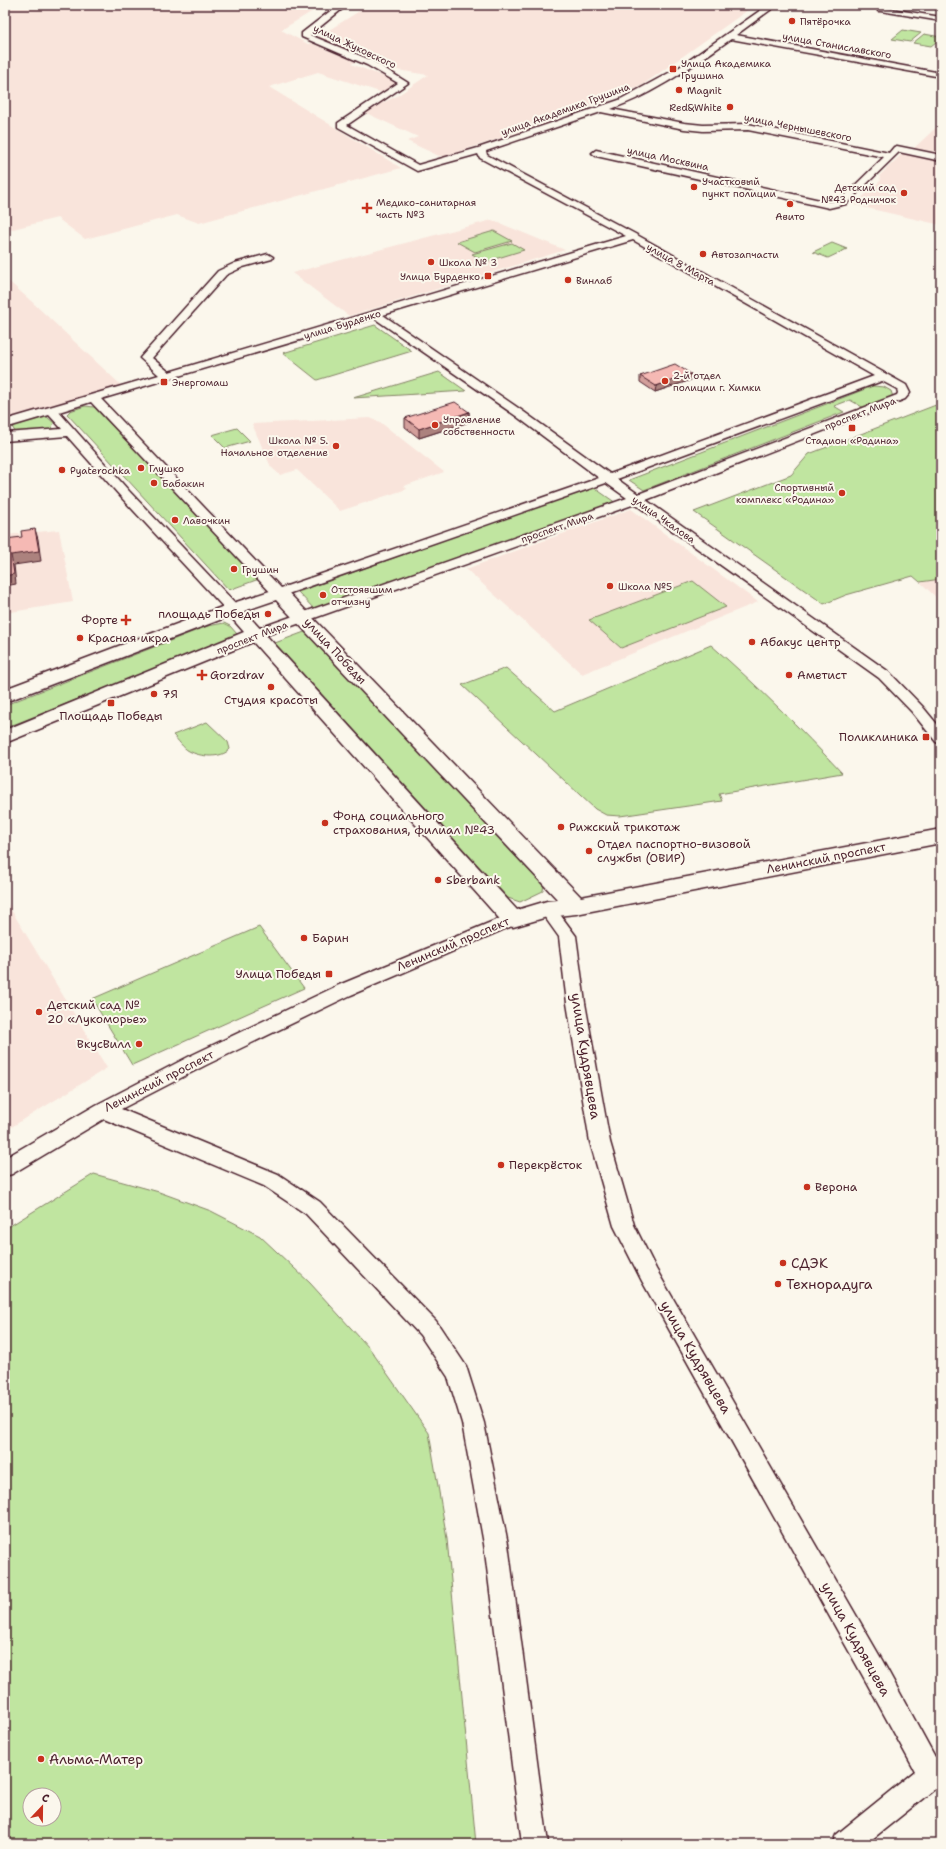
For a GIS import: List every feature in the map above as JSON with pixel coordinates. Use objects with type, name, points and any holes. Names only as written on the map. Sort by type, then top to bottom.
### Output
[{"type":"main road","points":[[5,696],[233,609],[279,593]]},
{"type":"main road","name":"улица Победы","points":[[279,593],[576,906]]},
{"type":"main road","points":[[233,609],[512,919]]},
{"type":"main road","name":"проспект Мира","points":[[5,737],[256,634]]},
{"type":"main road","name":"Ленинский проспект","points":[[512,919],[547,910],[576,906],[941,836]]},
{"type":"street","name":"улица Жуковского","points":[[343,5],[305,35],[370,63],[404,83],[341,125],[418,168],[481,150]]},
{"type":"street","name":"улица Академика Грушина","points":[[481,150],[639,94],[668,78],[774,5]]},
{"type":"street","points":[[881,9],[941,19]]},
{"type":"street","name":"улица Станиславского","points":[[729,36],[941,75]]},
{"type":"street","name":"улица Чернышевского","points":[[600,109],[684,126],[703,128],[748,127],[891,156],[897,149],[941,158]]},
{"type":"street","name":"улица 8 Марта","points":[[481,150],[483,156],[634,237],[882,377]]},
{"type":"street","name":"улица Москвина","points":[[596,153],[829,205],[843,202],[891,156]]},
{"type":"street","name":"улица Бурденко","points":[[5,424],[634,237]]},
{"type":"street","points":[[167,376],[146,358],[222,273],[239,265],[268,257]]},
{"type":"street","name":"улица Чкалова","points":[[375,314],[520,414],[636,499],[810,620],[884,675],[917,708],[941,739]]},
{"type":"street","points":[[279,593],[607,478],[882,377]]},
{"type":"street","name":"проспект Мира","points":[[256,634],[636,499],[901,397],[904,392],[902,388],[882,377]]},
{"type":"street","name":"улица Победы","points":[[93,398],[279,593]]},
{"type":"street","points":[[51,410],[125,494],[233,609]]},
{"type":"street","points":[[5,437],[71,432]]},
{"type":"street","name":"улица Кудрявцева","points":[[547,910],[567,936],[576,1003],[600,1142],[624,1226],[649,1275],[869,1662],[936,1771]]},
{"type":"street","name":"Ленинский проспект","points":[[5,1168],[103,1110],[200,1060],[345,990],[512,919]]},
{"type":"street","points":[[103,1110],[271,1180],[313,1208],[428,1328],[458,1373],[473,1423],[496,1544],[535,1844]]},
{"type":"street","points":[[845,1844],[936,1771]]},
{"type":"shaded area","points":[[5,5],[323,5],[281,30],[308,44],[311,43],[356,62],[351,64],[401,83],[383,93],[318,72],[269,87],[401,168],[199,223],[177,215],[85,239],[57,218],[5,231]]},
{"type":"shaded area","points":[[369,5],[755,5],[641,86],[541,125],[445,156],[439,156],[407,141],[418,137],[366,113],[376,106],[397,96],[428,75],[397,70],[318,37]]},
{"type":"shaded area","points":[[941,123],[941,153],[914,148]]},
{"type":"shaded area","name":"Детский сад №43 Родничок","points":[[903,153],[941,161],[941,225],[854,205],[881,180],[879,176]]},
{"type":"shaded area","name":"Школа № 3","points":[[492,220],[565,250],[349,316],[292,273]]},
{"type":"shaded area","points":[[5,278],[31,301],[121,385],[5,421]]},
{"type":"shaded area","name":"Школа № 5. Начальное отделение","points":[[370,418],[380,422],[444,472],[404,486],[407,489],[340,511],[297,470],[280,475],[271,467],[252,424]]},
{"type":"shaded area","name":"Школа №5","points":[[631,509],[758,602],[582,674],[466,569]]},
{"type":"shaded area","points":[[59,530],[73,602],[5,613],[5,535]]},
{"type":"shaded area","points":[[941,579],[941,602],[920,582]]},
{"type":"shaded area","name":"Детский сад № 20 «Лукоморье»","points":[[7,903],[107,1068],[5,1131],[5,904]]},
{"type":"green space","points":[[903,30],[921,33],[910,42],[892,39]]},
{"type":"green space","points":[[924,34],[941,38],[931,46],[913,43]]},
{"type":"green space","points":[[494,231],[512,241],[475,252],[457,242]]},
{"type":"green space","points":[[512,243],[524,250],[485,262],[472,254]]},
{"type":"green space","points":[[832,243],[847,249],[828,258],[813,252]]},
{"type":"green space","points":[[375,325],[412,351],[317,380],[283,353]]},
{"type":"green space","points":[[439,372],[466,391],[353,398]]},
{"type":"green space","points":[[873,386],[884,387],[891,391],[893,397],[864,408],[850,400],[834,406],[844,412],[644,490],[629,480]]},
{"type":"green space","name":"Спортивный комплекс «Родина»","points":[[941,403],[941,579],[920,582],[913,576],[846,595],[824,604],[694,512],[791,475],[809,454]]},
{"type":"green space","points":[[85,406],[94,407],[259,579],[229,590],[67,414],[70,411]]},
{"type":"green space","points":[[38,416],[46,416],[54,423],[50,430],[16,433],[12,427],[24,420]]},
{"type":"green space","points":[[237,428],[250,441],[225,448],[212,435]]},
{"type":"green space","points":[[593,487],[616,503],[315,610],[298,592]]},
{"type":"green space","points":[[693,581],[726,607],[621,648],[589,620]]},
{"type":"green space","points":[[224,623],[230,626],[237,634],[231,639],[5,728],[5,705],[208,626]]},
{"type":"green space","points":[[307,631],[544,882],[543,891],[520,902],[508,898],[275,643]]},
{"type":"green space","points":[[711,645],[778,707],[842,773],[719,794],[722,801],[620,816],[606,815],[595,809],[462,685],[506,668],[555,711]]},
{"type":"green space","points":[[207,722],[228,742],[230,749],[226,752],[216,756],[199,755],[185,748],[173,735]]},
{"type":"green space","points":[[259,927],[304,988],[132,1065],[92,999]]},
{"type":"green space","points":[[94,1174],[159,1192],[211,1211],[260,1236],[310,1283],[370,1349],[429,1433],[447,1539],[476,1844],[5,1844],[5,1229]]},
{"type":"building","points":[[675,364],[691,374],[656,386],[640,376]]},
{"type":"building","points":[[455,402],[469,412],[419,429],[405,418]]},
{"type":"building","points":[[35,529],[39,551],[11,555],[14,574],[5,576],[5,539],[22,537],[21,531]]},
{"type":"place","name":"Пятёрочка","points":[[792,21]]},
{"type":"place","name":"Улица Академика Грушина","points":[[673,69]]},
{"type":"place","name":"Magnit","points":[[679,90]]},
{"type":"place","name":"Red&White","points":[[730,107]]},
{"type":"place","name":"Участковый пункт полиции","points":[[694,187]]},
{"type":"place","name":"Детский сад №43 Родничок","points":[[904,193]]},
{"type":"place","name":"Авито","points":[[790,204]]},
{"type":"place","name":"Медико-санитарная часть №3","points":[[367,208]]},
{"type":"place","name":"Автозапчасти","points":[[703,254]]},
{"type":"place","name":"Школа № 3","points":[[431,262]]},
{"type":"place","name":"Улица Бурденко","points":[[488,276]]},
{"type":"place","name":"Винлаб","points":[[568,280]]},
{"type":"place","name":"2-й отдел полиции г. Химки","points":[[665,381]]},
{"type":"place","name":"Энергомаш","points":[[164,382]]},
{"type":"place","name":"Управление собственности","points":[[435,425]]},
{"type":"place","name":"Стадион «Родина»","points":[[852,428]]},
{"type":"place","name":"Школа № 5. Начальное отделение","points":[[336,446]]},
{"type":"place","name":"Глушко","points":[[141,468]]},
{"type":"place","name":"Pyaterochka","points":[[62,470]]},
{"type":"place","name":"Бабакин","points":[[154,483]]},
{"type":"place","name":"Спортивный комплекс «Родина»","points":[[842,493]]},
{"type":"place","name":"Лавочкин","points":[[175,520]]},
{"type":"place","name":"Грушин","points":[[234,569]]},
{"type":"place","name":"Школа №5","points":[[610,586]]},
{"type":"place","name":"Отстоявшим отчизну","points":[[323,595]]},
{"type":"place","name":"площадь Победы","points":[[268,614]]},
{"type":"place","name":"Форте","points":[[126,620]]},
{"type":"place","name":"Красная икра","points":[[80,638]]},
{"type":"place","name":"Абакус центр","points":[[752,642]]},
{"type":"place","name":"Gorzdrav","points":[[202,675]]},
{"type":"place","name":"Аметист","points":[[789,675]]},
{"type":"place","name":"Студия красоты","points":[[271,687]]},
{"type":"place","name":"7Я","points":[[154,694]]},
{"type":"place","name":"Площадь Победы","points":[[111,703]]},
{"type":"place","name":"Поликлиника","points":[[926,737]]},
{"type":"place","name":"Фонд социального страхования, филиал №43","points":[[325,823]]},
{"type":"place","name":"Рижский трикотаж","points":[[561,827]]},
{"type":"place","name":"Отдел паспортно-визовой службы (ОВИР)","points":[[589,851]]},
{"type":"place","name":"Sberbank","points":[[438,880]]},
{"type":"place","name":"Барин","points":[[304,938]]},
{"type":"place","name":"Улица Победы","points":[[329,974]]},
{"type":"place","name":"Детский сад № 20 «Лукоморье»","points":[[39,1012]]},
{"type":"place","name":"ВкусВилл","points":[[139,1044]]},
{"type":"place","name":"Перекрёсток","points":[[501,1165]]},
{"type":"place","name":"Верона","points":[[807,1187]]},
{"type":"place","name":"СДЭК","points":[[783,1263]]},
{"type":"place","name":"Технорадуга","points":[[778,1284]]},
{"type":"place","name":"Альма-Матер","points":[[41,1759]]}]
